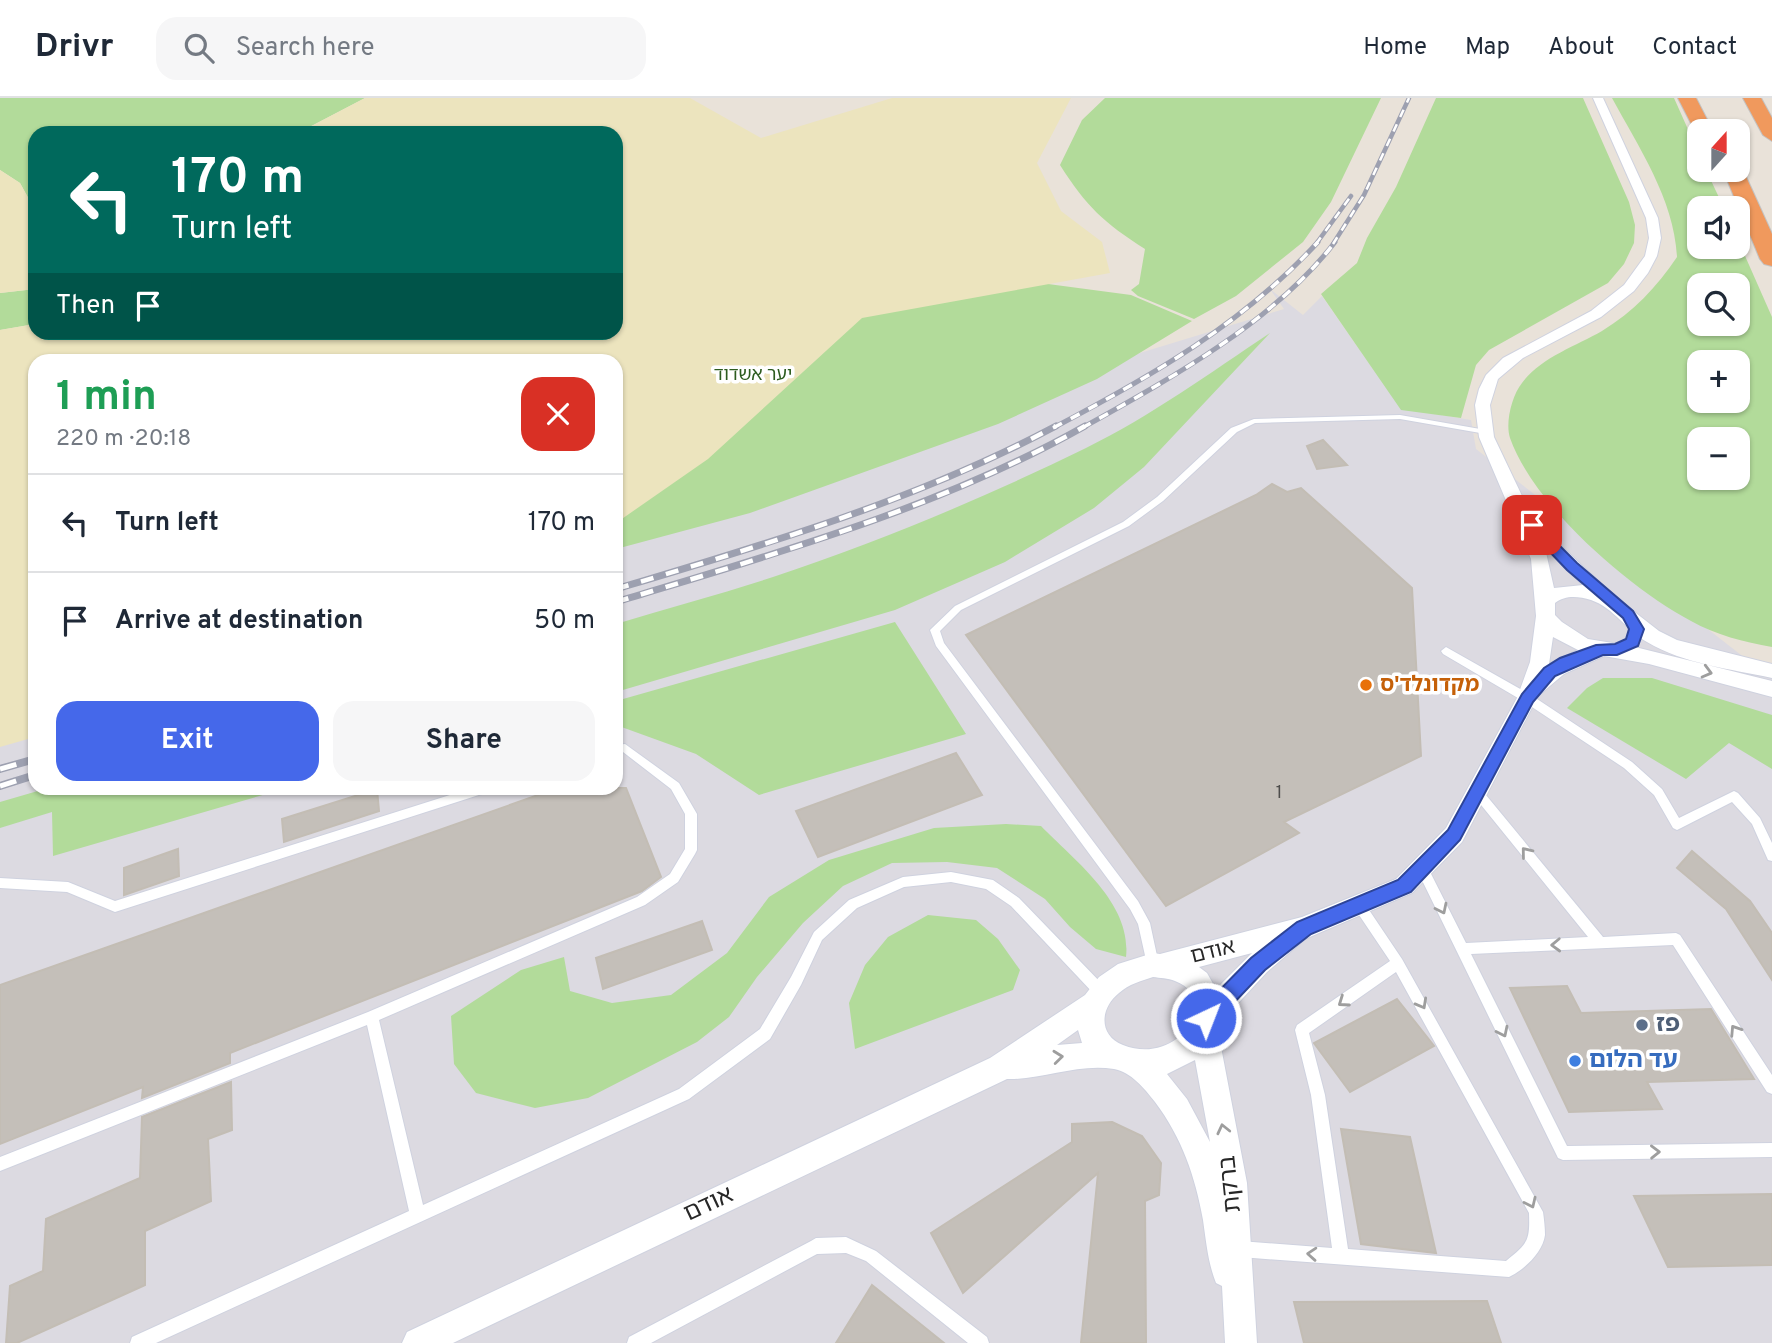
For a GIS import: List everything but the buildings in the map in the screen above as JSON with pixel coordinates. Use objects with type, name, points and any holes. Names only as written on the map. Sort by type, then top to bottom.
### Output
[{"type":"highway","points":[[1687,98],[1698,119]]},
{"type":"highway","points":[[1702,98],[1712,119]]},
{"type":"highway","points":[[1752,98],[1772,135]]},
{"type":"highway","points":[[1734,182],[1751,210]]},
{"type":"highway","points":[[1738,182],[1772,259]]},
{"type":"street","points":[[1598,98],[1652,218],[1656,230],[1653,255],[1637,279],[1612,301],[1563,333],[1504,363],[1486,388],[1483,406],[1486,432],[1493,456],[1522,514],[1541,536],[1612,603],[1656,639],[1690,652],[1772,671]]},
{"type":"street","name":"אודם","points":[[1158,965],[1304,928],[1404,886],[1454,835],[1527,698],[1540,662],[1546,609],[1541,562],[1522,514]]},
{"type":"street","points":[[1612,603],[1599,596],[1572,591],[1551,595],[1546,609],[1561,634],[1574,641],[1772,689]]},
{"type":"street","points":[[1609,649],[1626,647],[1636,637],[1634,622]]},
{"type":"street","name":"אודם","points":[[1527,698],[1550,672],[1566,662],[1609,649]]},
{"type":"street","name":"אודם","points":[[1204,1023],[1258,964],[1304,928]]},
{"type":"street","points":[[1158,965],[1180,968],[1198,980],[1208,1001],[1204,1023],[1191,1046],[1176,1058],[1149,1063],[1127,1059],[1100,1045],[1091,1030],[1089,1021],[1096,998],[1123,975],[1158,965]]},
{"type":"street","name":"אודם","points":[[418,1343],[1000,1068],[1096,998]]},
{"type":"street","name":"ברקת","points":[[1204,1023],[1227,1146],[1237,1249],[1240,1343]]},
{"type":"street","name":"אודם","points":[[1000,1068],[1071,1056],[1127,1059]]},
{"type":"street","name":"ברקת","points":[[1127,1059],[1173,1099],[1189,1124],[1201,1153],[1214,1205],[1240,1343]]},
{"type":"lane","points":[[1158,965],[1144,923],[1134,905],[939,644],[936,630],[958,608],[1126,524],[1160,499],[1234,430],[1254,421],[1400,417],[1486,432]]},
{"type":"lane","points":[[1446,651],[1527,698],[1628,765],[1658,792],[1678,825],[1734,796],[1756,821],[1772,856]]},
{"type":"lane","points":[[0,1164],[372,1017],[641,901],[674,878],[691,850],[691,814],[675,786],[623,748]]},
{"type":"lane","points":[[1477,792],[1600,943]]},
{"type":"lane","points":[[0,883],[68,887],[115,907],[463,795]]},
{"type":"lane","points":[[1422,868],[1563,1153],[1772,1150]]},
{"type":"lane","points":[[138,1343],[684,1094],[724,1067],[765,1034],[818,936],[853,904],[903,882],[951,877],[989,884],[1015,902],[1096,998]]},
{"type":"lane","points":[[1237,1249],[1510,1269],[1528,1253],[1537,1237],[1536,1212],[1531,1202],[1398,963],[1359,905]]},
{"type":"lane","points":[[1461,949],[1676,939],[1772,1087]]},
{"type":"lane","points":[[1341,1256],[1318,1095],[1303,1030],[1398,963]]},
{"type":"lane","points":[[372,1017],[418,1216]]},
{"type":"lane","points":[[635,1343],[816,1246],[846,1245],[871,1256],[982,1343]]},
{"type":"shaded area","name":"עד הלום","points":[[1270,289],[1303,315],[1322,296],[1373,369],[1429,413],[1471,420],[1476,449],[1772,679],[1772,1343],[0,1343],[0,701],[28,692],[28,795],[623,795],[623,511],[1284,309]]},
{"type":"green space","points":[[0,98],[365,98],[311,126],[28,126],[28,198],[20,183],[0,170]]},
{"type":"green space","points":[[1105,98],[1381,98],[1331,202],[1303,242],[1236,296],[1194,319],[1138,296],[1131,290],[1139,284],[1145,249],[1097,213],[1078,192],[1060,165],[1082,120]]},
{"type":"green space","points":[[1436,98],[1583,98],[1629,202],[1635,225],[1634,243],[1624,264],[1608,283],[1489,350],[1476,365],[1461,418],[1401,410],[1321,294],[1357,263],[1367,238],[1396,187]]},
{"type":"green space","points":[[1612,98],[1674,98],[1687,127],[1687,182],[1712,182],[1718,196],[1687,196],[1687,259],[1746,259],[1772,317],[1772,647],[1730,637],[1701,626],[1666,606],[1613,567],[1561,517],[1540,491],[1522,464],[1510,438],[1508,425],[1512,402],[1518,388],[1530,374],[1559,353],[1602,331],[1624,316],[1653,289],[1677,257],[1669,215],[1644,155]]},
{"type":"green space","name":"יער אשדוד","points":[[722,241],[1131,295],[1192,321],[1097,379],[998,424],[750,513],[623,547],[623,383]]},
{"type":"green space","points":[[28,290],[28,325],[0,330],[0,293]]},
{"type":"green space","points":[[1270,333],[1144,467],[1094,508],[1005,562],[895,610],[623,690],[623,622],[813,563],[932,518],[1086,448],[1180,393]]},
{"type":"green space","points":[[895,622],[966,734],[759,795],[696,754],[623,728],[623,699]]},
{"type":"green space","points":[[1603,678],[1652,678],[1772,715],[1772,769],[1729,743],[1686,779],[1567,708],[1587,688]]},
{"type":"green space","points":[[28,794],[263,795],[53,856],[52,812],[0,828],[0,802]]},
{"type":"green space","points":[[1006,824],[1041,826],[1098,884],[1120,919],[1125,937],[1126,957],[1096,949],[1070,927],[1045,899],[997,868],[947,862],[892,863],[843,886],[803,923],[757,977],[729,1017],[697,1042],[588,1098],[535,1108],[476,1093],[454,1064],[451,1016],[521,970],[564,957],[570,991],[612,1003],[671,995],[727,953],[769,897],[829,860],[934,828]]},
{"type":"green space","points":[[928,915],[976,920],[998,939],[1020,970],[1013,990],[855,1049],[849,1003],[865,965],[888,937]]},
{"type":"sand","points":[[365,98],[690,98],[761,138],[892,98],[1071,98],[1037,163],[1061,211],[1102,242],[1110,273],[862,318],[708,459],[623,518],[623,354],[28,354],[28,739],[0,747],[0,330],[28,325],[28,340],[623,340],[623,126],[311,126]]},
{"type":"sand","points":[[0,170],[20,183],[28,198],[28,290],[0,293]]},
{"type":"railway","points":[[1333,244],[1364,195],[1409,98]]},
{"type":"railway","points":[[1316,244],[1351,196]]},
{"type":"railway","points":[[1082,428],[1184,369],[1251,323],[1282,298],[1335,242]]},
{"type":"railway","points":[[1053,428],[1194,347],[1259,298],[1316,244]]},
{"type":"railway","points":[[623,587],[785,537],[896,498],[1056,426]]},
{"type":"railway","points":[[623,600],[796,547],[915,505],[1030,455],[1085,426]]},
{"type":"railway","points":[[0,769],[28,761]]},
{"type":"railway","points":[[0,786],[28,777]]},
{"type":"place","name":"מקדונלד'ס","points":[[1366,685]]},
{"type":"place","name":"פז","points":[[1642,1025]]},
{"type":"place","name":"עד הלום","points":[[1575,1061]]},
{"type":"route","points":[[1206,1018],[1258,964],[1304,928],[1404,886],[1454,835],[1527,698],[1550,672],[1566,662],[1602,649],[1617,649],[1633,643],[1637,629],[1634,622],[1572,567],[1532,525]]}]
